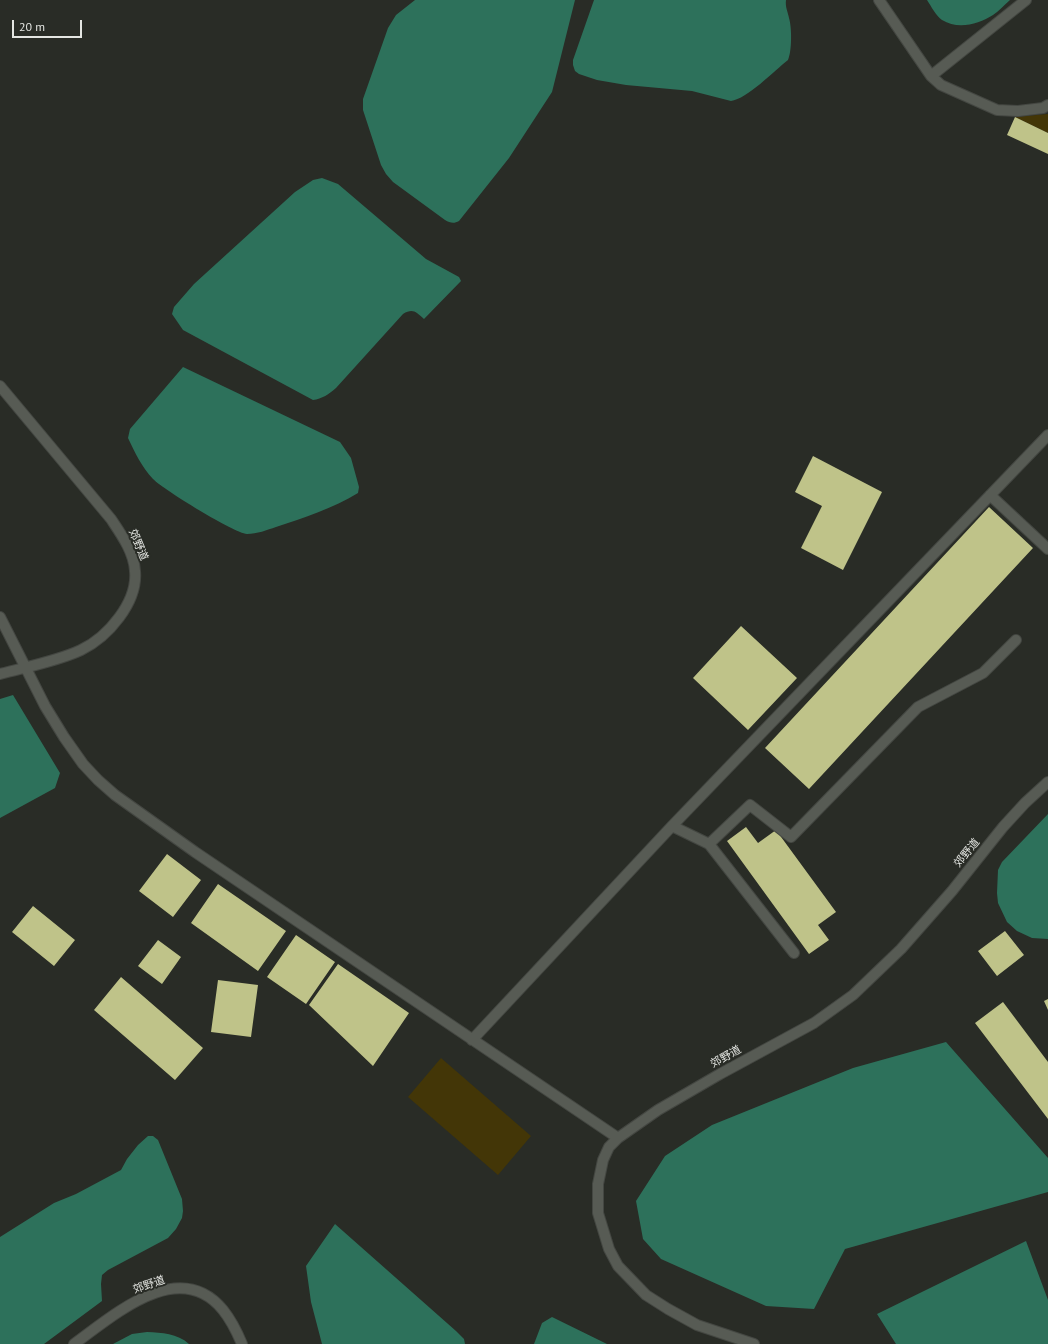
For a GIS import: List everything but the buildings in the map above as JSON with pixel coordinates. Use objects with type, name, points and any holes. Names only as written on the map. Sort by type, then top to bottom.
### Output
[{"type":"street","points":[[879,0],[931,76],[941,85],[997,110],[1018,111],[1043,108],[1048,105]]},
{"type":"street","points":[[931,76],[1026,0]]},
{"type":"street","name":"郊野道","points":[[0,386],[111,519],[124,539],[136,571],[131,594],[117,621],[107,632],[83,649],[67,656],[0,674]]},
{"type":"street","points":[[472,1040],[672,826],[1048,435]]},
{"type":"street","points":[[990,495],[1048,549]]},
{"type":"street","points":[[0,617],[4,633],[64,737],[83,764],[115,795],[195,852],[618,1138]]},
{"type":"street","points":[[710,844],[750,805],[791,837],[918,707],[983,673],[1016,640]]},
{"type":"street","name":"郊野道","points":[[754,1344],[697,1325],[668,1309],[646,1295],[618,1266],[609,1249],[598,1213],[598,1184],[602,1160],[618,1138],[658,1110],[814,1023],[853,995],[901,949],[952,891],[1003,827],[1025,803],[1048,782]]},
{"type":"street","points":[[672,826],[710,844],[794,953]]},
{"type":"street","name":"郊野道","points":[[74,1344],[127,1306],[158,1292],[171,1289],[194,1290],[214,1300],[228,1317],[242,1344]]},
{"type":"shaded area","points":[[415,0],[575,0],[552,92],[509,158],[459,221],[455,223],[445,220],[393,182],[386,174],[381,165],[363,110],[363,99],[388,28],[396,15]]},
{"type":"shaded area","points":[[594,0],[786,0],[791,33],[791,45],[788,60],[752,90],[731,101],[692,91],[626,85],[597,80],[579,74],[575,71],[573,65],[573,60]]},
{"type":"shaded area","points":[[927,0],[1010,0],[995,13],[981,21],[968,25],[955,25],[942,20]]},
{"type":"shaded area","points":[[1048,114],[1048,133],[1015,117]]},
{"type":"shaded area","points":[[322,178],[338,184],[426,259],[459,277],[461,281],[424,319],[419,314],[412,311],[403,314],[336,388],[325,396],[313,400],[183,330],[172,314],[174,307],[194,284],[295,192],[313,180]]},
{"type":"shaded area","points":[[183,367],[340,442],[351,458],[359,487],[358,493],[308,516],[262,532],[247,534],[228,527],[214,519],[184,501],[153,479],[145,470],[128,438],[130,429]]},
{"type":"shaded area","points":[[13,695],[60,773],[55,788],[0,818],[0,699]]},
{"type":"shaded area","points":[[1048,814],[1048,939],[1032,938],[1017,931],[1007,922],[998,903],[998,870],[1002,862]]},
{"type":"shaded area","points":[[946,1042],[1048,1158],[1048,1192],[845,1249],[814,1309],[766,1306],[661,1259],[643,1239],[636,1201],[665,1156],[712,1125],[853,1068]]},
{"type":"shaded area","points":[[441,1058],[531,1136],[498,1175],[408,1097]]},
{"type":"shaded area","points":[[148,1136],[153,1136],[158,1140],[182,1199],[182,1218],[176,1229],[168,1238],[108,1270],[102,1275],[102,1301],[44,1344],[0,1344],[0,1237],[54,1203],[76,1194],[121,1170],[127,1159],[138,1145]]},
{"type":"shaded area","points":[[335,1224],[456,1331],[464,1339],[465,1344],[322,1344],[311,1302],[306,1266]]},
{"type":"shaded area","points":[[1026,1241],[1048,1300],[1048,1344],[896,1344],[877,1314]]},
{"type":"shaded area","points":[[552,1317],[607,1344],[534,1344],[542,1323]]},
{"type":"shaded area","points":[[147,1332],[164,1333],[184,1340],[189,1344],[113,1344],[132,1334]]}]
